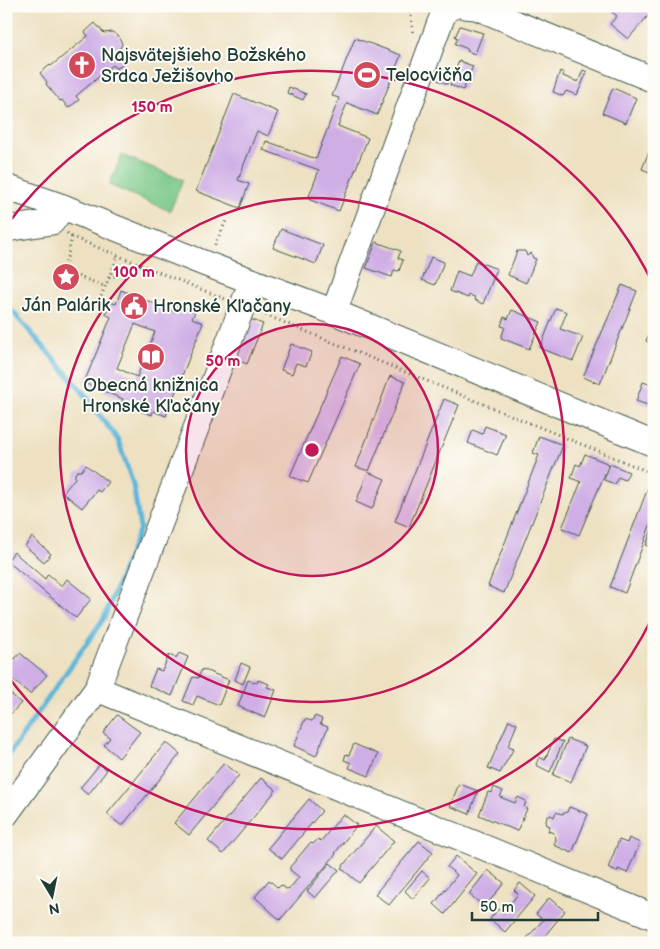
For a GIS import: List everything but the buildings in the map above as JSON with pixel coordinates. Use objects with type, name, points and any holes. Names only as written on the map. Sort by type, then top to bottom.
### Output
[{"type":"street","points":[[334,312],[452,7],[476,7],[654,80]]},
{"type":"street","points":[[6,187],[58,215],[252,281],[334,312],[654,444]]},
{"type":"street","points":[[6,229],[58,215]]},
{"type":"street","points":[[6,814],[97,689],[252,281]]},
{"type":"street","points":[[97,689],[654,917]]},
{"type":"path","points":[[58,215],[72,237],[654,474]]},
{"type":"path","points":[[211,253],[226,220]]},
{"type":"path","points":[[72,237],[64,271],[104,286]]},
{"type":"path","points":[[99,301],[118,256]]},
{"type":"path","points":[[108,279],[144,266]]},
{"type":"green space","points":[[122,155],[183,180],[170,211],[109,185]]},
{"type":"waterway","points":[[6,304],[82,391],[118,440],[133,484],[140,528],[104,618],[6,759]]},
{"type":"place","name":"Najsvätejšieho Božského Srdca Ježišovho","points":[[82,65]]},
{"type":"place","name":"Telocvičňa","points":[[367,75]]},
{"type":"place","name":"Ján Palárik","points":[[66,277]]},
{"type":"place","name":"Hronské Kľačany","points":[[134,306]]},
{"type":"place","name":"Obecná knižnica Hronské Kľačany","points":[[151,357]]}]
